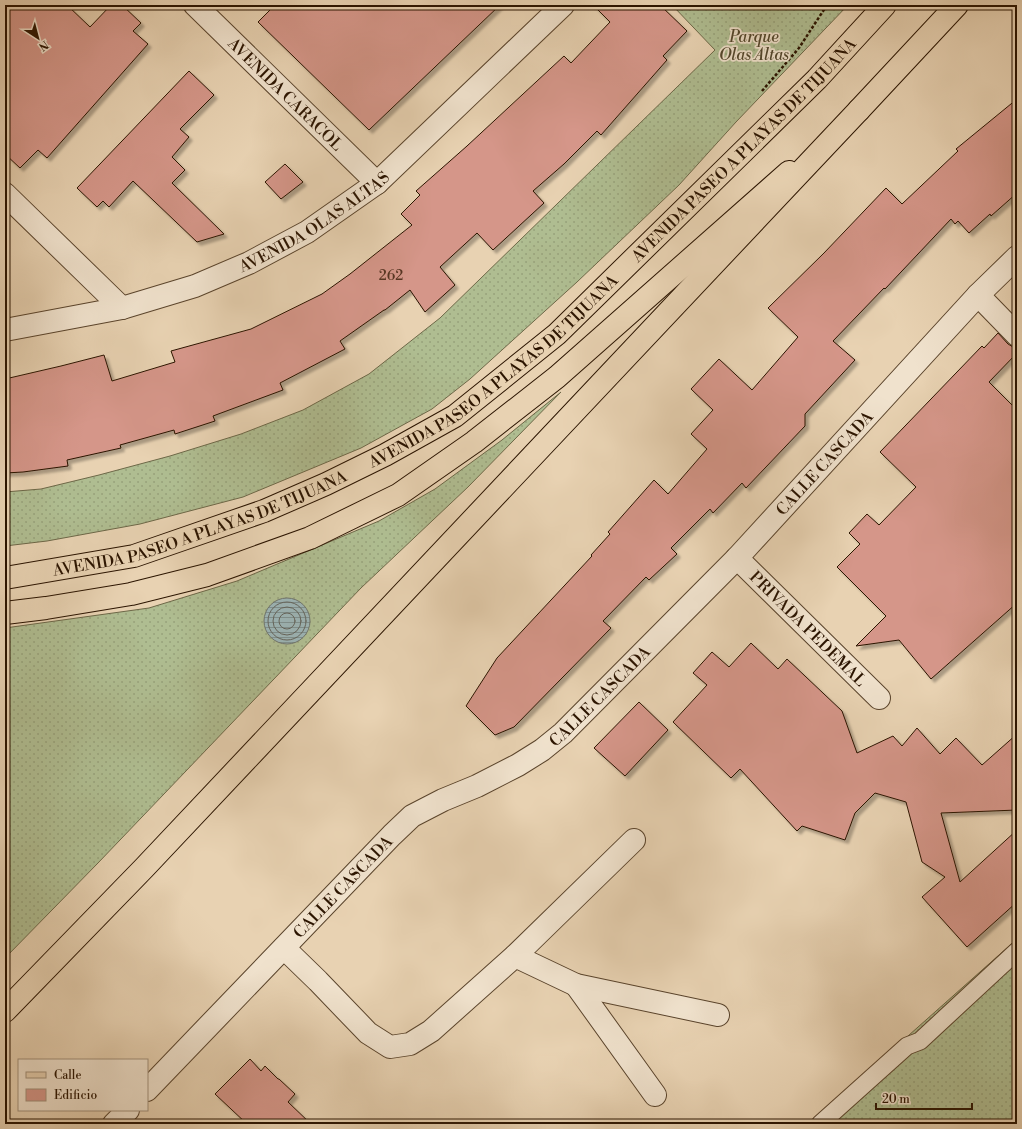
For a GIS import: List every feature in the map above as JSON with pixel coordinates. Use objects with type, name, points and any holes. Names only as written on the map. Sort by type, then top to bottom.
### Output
[{"type":"main road","name":"AVENIDA PASEO A PLAYAS DE TIJUANA","points":[[5,578],[134,556],[264,511],[326,484],[378,458],[455,416],[557,334],[817,79],[885,5]]},
{"type":"main road","points":[[5,1011],[144,868],[957,5]]},
{"type":"main road","points":[[5,613],[131,594],[207,575],[310,538],[398,494],[474,442],[557,377],[859,110]]},
{"type":"street","name":"AVENIDA CARACOL","points":[[195,5],[377,183]]},
{"type":"street","name":"AVENIDA OLAS ALTAS","points":[[5,330],[122,308],[195,286],[249,263],[308,232],[377,183],[563,5]]},
{"type":"street","points":[[5,194],[122,308]]},
{"type":"street","name":"CALLE CASCADA","points":[[148,1089],[412,816],[518,765],[542,750],[563,733],[737,558],[978,295],[1017,257]]},
{"type":"street","points":[[978,295],[1017,335]]},
{"type":"street","name":"PRIVADA PEDEMAL","points":[[737,558],[879,698]]},
{"type":"street","points":[[284,948],[368,1033],[390,1047],[410,1044],[431,1031],[515,956],[634,840]]},
{"type":"street","points":[[515,956],[576,985],[718,1015]]},
{"type":"street","points":[[576,985],[655,1095]]},
{"type":"street","points":[[114,1124],[127,1111]]},
{"type":"lane","points":[[820,1124],[907,1046],[920,1041],[1017,951]]},
{"type":"path","points":[[760,94],[799,48],[827,5]]},
{"type":"green space","name":"Parque Olas Altas","points":[[672,5],[848,5],[736,122],[679,185],[577,282],[470,379],[432,409],[361,448],[243,497],[140,524],[47,541],[5,546],[5,492],[41,489],[170,456],[241,434],[303,410],[369,374],[440,318],[715,50]]},
{"type":"green space","points":[[561,392],[468,487],[361,588],[5,958],[5,628],[149,608],[237,581],[379,521],[435,489],[502,440]]},
{"type":"green space","points":[[1017,939],[1017,1124],[809,1124]]},
{"type":"water","points":[[287,598],[300,602],[306,608],[310,621],[306,634],[300,640],[287,644],[274,640],[268,634],[264,621],[268,608],[274,602]]},
{"type":"building","points":[[5,5],[67,5],[90,27],[111,5],[122,5],[141,23],[133,31],[148,44],[47,158],[38,150],[20,168],[5,154]]},
{"type":"building","points":[[275,5],[500,5],[369,130],[258,22]]},
{"type":"building","points":[[593,5],[660,5],[687,31],[663,56],[667,60],[601,135],[597,131],[564,164],[533,191],[544,203],[493,250],[477,233],[440,267],[455,285],[425,312],[410,290],[385,310],[340,341],[345,349],[280,383],[283,390],[213,416],[215,421],[175,434],[174,430],[120,445],[121,448],[67,460],[68,466],[5,473],[5,379],[104,355],[112,381],[175,362],[171,351],[251,329],[322,294],[412,225],[401,214],[420,195],[416,191],[564,56],[571,63],[610,22]]},
{"type":"building","points":[[189,71],[214,95],[180,129],[189,137],[172,157],[185,170],[172,183],[224,234],[197,242],[133,181],[109,207],[103,201],[97,207],[77,188]]},
{"type":"building","points":[[1017,99],[1017,193],[969,233],[958,221],[955,224],[951,219],[885,289],[884,288],[833,341],[855,360],[805,414],[805,426],[746,488],[742,483],[713,513],[710,509],[671,548],[677,554],[649,580],[646,577],[603,621],[611,628],[514,727],[495,735],[466,706],[497,658],[592,556],[591,555],[610,534],[608,532],[654,480],[668,494],[707,449],[691,434],[713,410],[691,389],[719,359],[752,390],[798,337],[768,308],[824,253],[886,188],[902,204],[958,151],[956,149]]},
{"type":"building","points":[[285,164],[303,182],[281,199],[265,182]]},
{"type":"building","points":[[998,333],[1008,344],[1013,347],[1017,347],[1017,353],[989,382],[1017,410],[1017,603],[931,679],[899,640],[856,646],[886,616],[837,567],[860,544],[849,533],[867,514],[879,525],[916,487],[880,452],[982,346],[984,348]]},
{"type":"building","points":[[751,643],[778,669],[787,659],[842,711],[857,753],[893,736],[902,746],[917,728],[940,754],[956,738],[982,765],[1017,734],[1017,810],[941,813],[960,882],[1017,830],[1017,902],[967,947],[922,897],[945,877],[922,862],[906,802],[875,793],[855,813],[845,840],[802,826],[797,831],[740,769],[731,778],[673,722],[707,685],[693,673],[712,652],[729,667]]},
{"type":"building","points":[[639,702],[668,730],[625,776],[594,748]]},
{"type":"building","points":[[250,1059],[261,1071],[265,1066],[295,1094],[288,1102],[311,1124],[247,1124],[215,1094]]}]
